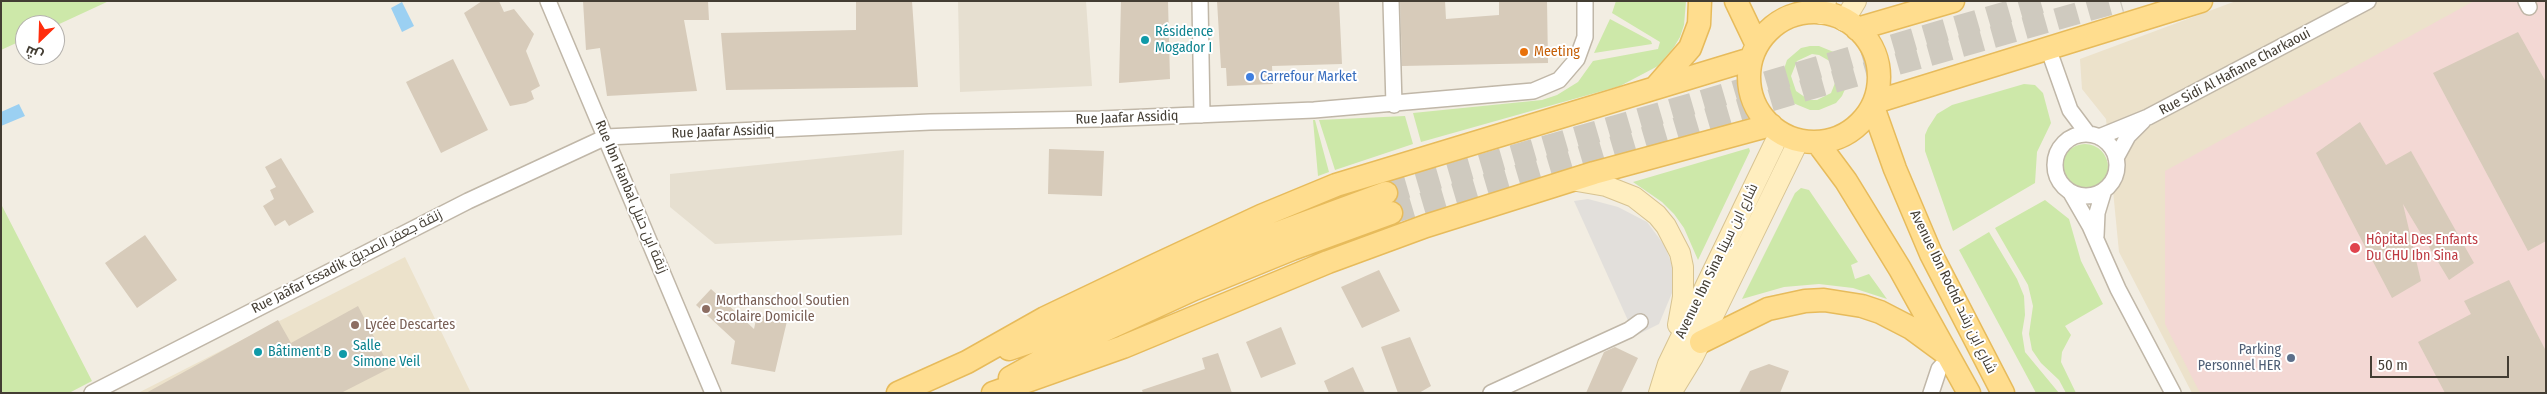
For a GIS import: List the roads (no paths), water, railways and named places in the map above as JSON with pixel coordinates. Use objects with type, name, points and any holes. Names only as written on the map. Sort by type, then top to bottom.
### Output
[{"type":"main road","points":[[1654,88],[1690,48],[1699,24],[1700,1]]},
{"type":"main road","points":[[1736,1],[1754,52]]},
{"type":"main road","points":[[1851,25],[1856,1]]},
{"type":"main road","points":[[1851,25],[1953,1]]},
{"type":"main road","points":[[1874,104],[2201,1]]},
{"type":"main road","points":[[993,393],[1155,334],[1328,262],[1426,226],[1571,180],[1791,135],[1844,135],[1865,118],[1874,104],[1879,87],[1876,55],[1868,41],[1851,25],[1819,8],[1784,19],[1773,26],[1754,52],[1749,79],[1753,100],[1763,118],[1791,135],[1846,181],[1878,232],[1969,393]]},
{"type":"main road","points":[[898,393],[967,362],[1045,318],[1130,277],[1261,216],[1336,185],[1654,88],[1754,52]]},
{"type":"main road","name":"Avenue Ibn Rochd شارع ابن رشد","points":[[1874,104],[1895,169],[1927,245],[2003,393]]},
{"type":"main road","name":"Avenue Ibn Sina شارع ابن سينا","points":[[1671,393],[1685,372],[1700,342],[1791,135]]},
{"type":"main road","name":"Avenue Ibn Sina شارع ابن سينا","points":[[1659,393],[1674,349],[1791,135]]},
{"type":"main road","points":[[1571,180],[1606,186],[1634,197],[1652,210],[1666,226],[1680,253],[1684,282],[1674,349]]},
{"type":"main road","points":[[967,362],[1056,333],[1245,245],[1338,209],[1389,203],[1292,249],[1194,290],[1043,359],[986,393]]},
{"type":"main road","points":[[1700,342],[1768,309],[1805,301],[1824,300],[1853,304],[1880,312],[1911,328],[1950,357]]},
{"type":"street","name":"Rue Ibn Hanbal زنقة ابن حنبل","points":[[548,1],[713,393]]},
{"type":"street","points":[[1200,1],[1202,115]]},
{"type":"street","points":[[1392,1],[1394,105]]},
{"type":"street","name":"Rue Jaafar Assidiq","points":[[606,137],[930,122],[1202,115],[1394,105],[1533,91],[1553,83],[1569,70],[1582,49],[1586,26],[1585,1]]},
{"type":"street","name":"Rue Sidi Al Hafiane Charkaoui","points":[[2093,136],[2146,118],[2368,1]]},
{"type":"street","points":[[2048,48],[2075,119],[2093,136],[2110,146],[2116,158],[2116,173],[2104,190],[2097,213],[2096,238]]},
{"type":"street","points":[[2066,141],[2067,101]]},
{"type":"street","points":[[2116,158],[2128,136],[2146,118]]},
{"type":"street","points":[[2093,136],[2072,137],[2066,141],[2057,154],[2055,168],[2060,183],[2072,193],[2096,238],[2118,289],[2173,393]]},
{"type":"street","name":"Rue Jaâfar Essadik زنقة جعفر الصديق","points":[[92,393],[468,201],[606,137]]},
{"type":"street","points":[[2072,193],[2085,196],[2104,190]]},
{"type":"street","points":[[1491,393],[1629,330],[1640,322]]},
{"type":"street","points":[[1931,393],[1939,370],[1950,357]]},
{"type":"water","points":[[402,2],[414,26],[402,32],[391,8]]},
{"type":"water","points":[[19,104],[25,116],[1,126],[1,112]]},
{"type":"tunnel","points":[[1386,193],[2045,1]]},
{"type":"tunnel","points":[[1391,213],[1809,89],[2121,1]]},
{"type":"place","name":"Résidence Mogador I","points":[[1145,40]]},
{"type":"place","name":"Meeting","points":[[1524,52]]},
{"type":"place","name":"Carrefour Market","points":[[1250,77]]},
{"type":"place","name":"Hôpital Des Enfants Du CHU Ibn Sina","points":[[2355,248]]},
{"type":"place","name":"Morthanschool Soutien Scolaire Domicile","points":[[706,309]]},
{"type":"place","name":"Lycée Descartes","points":[[355,325]]},
{"type":"place","name":"Bâtiment B","points":[[258,352]]},
{"type":"place","name":"Salle Simone Veil","points":[[343,354]]},
{"type":"place","name":"Parking Personnel HER","points":[[2291,358]]}]
